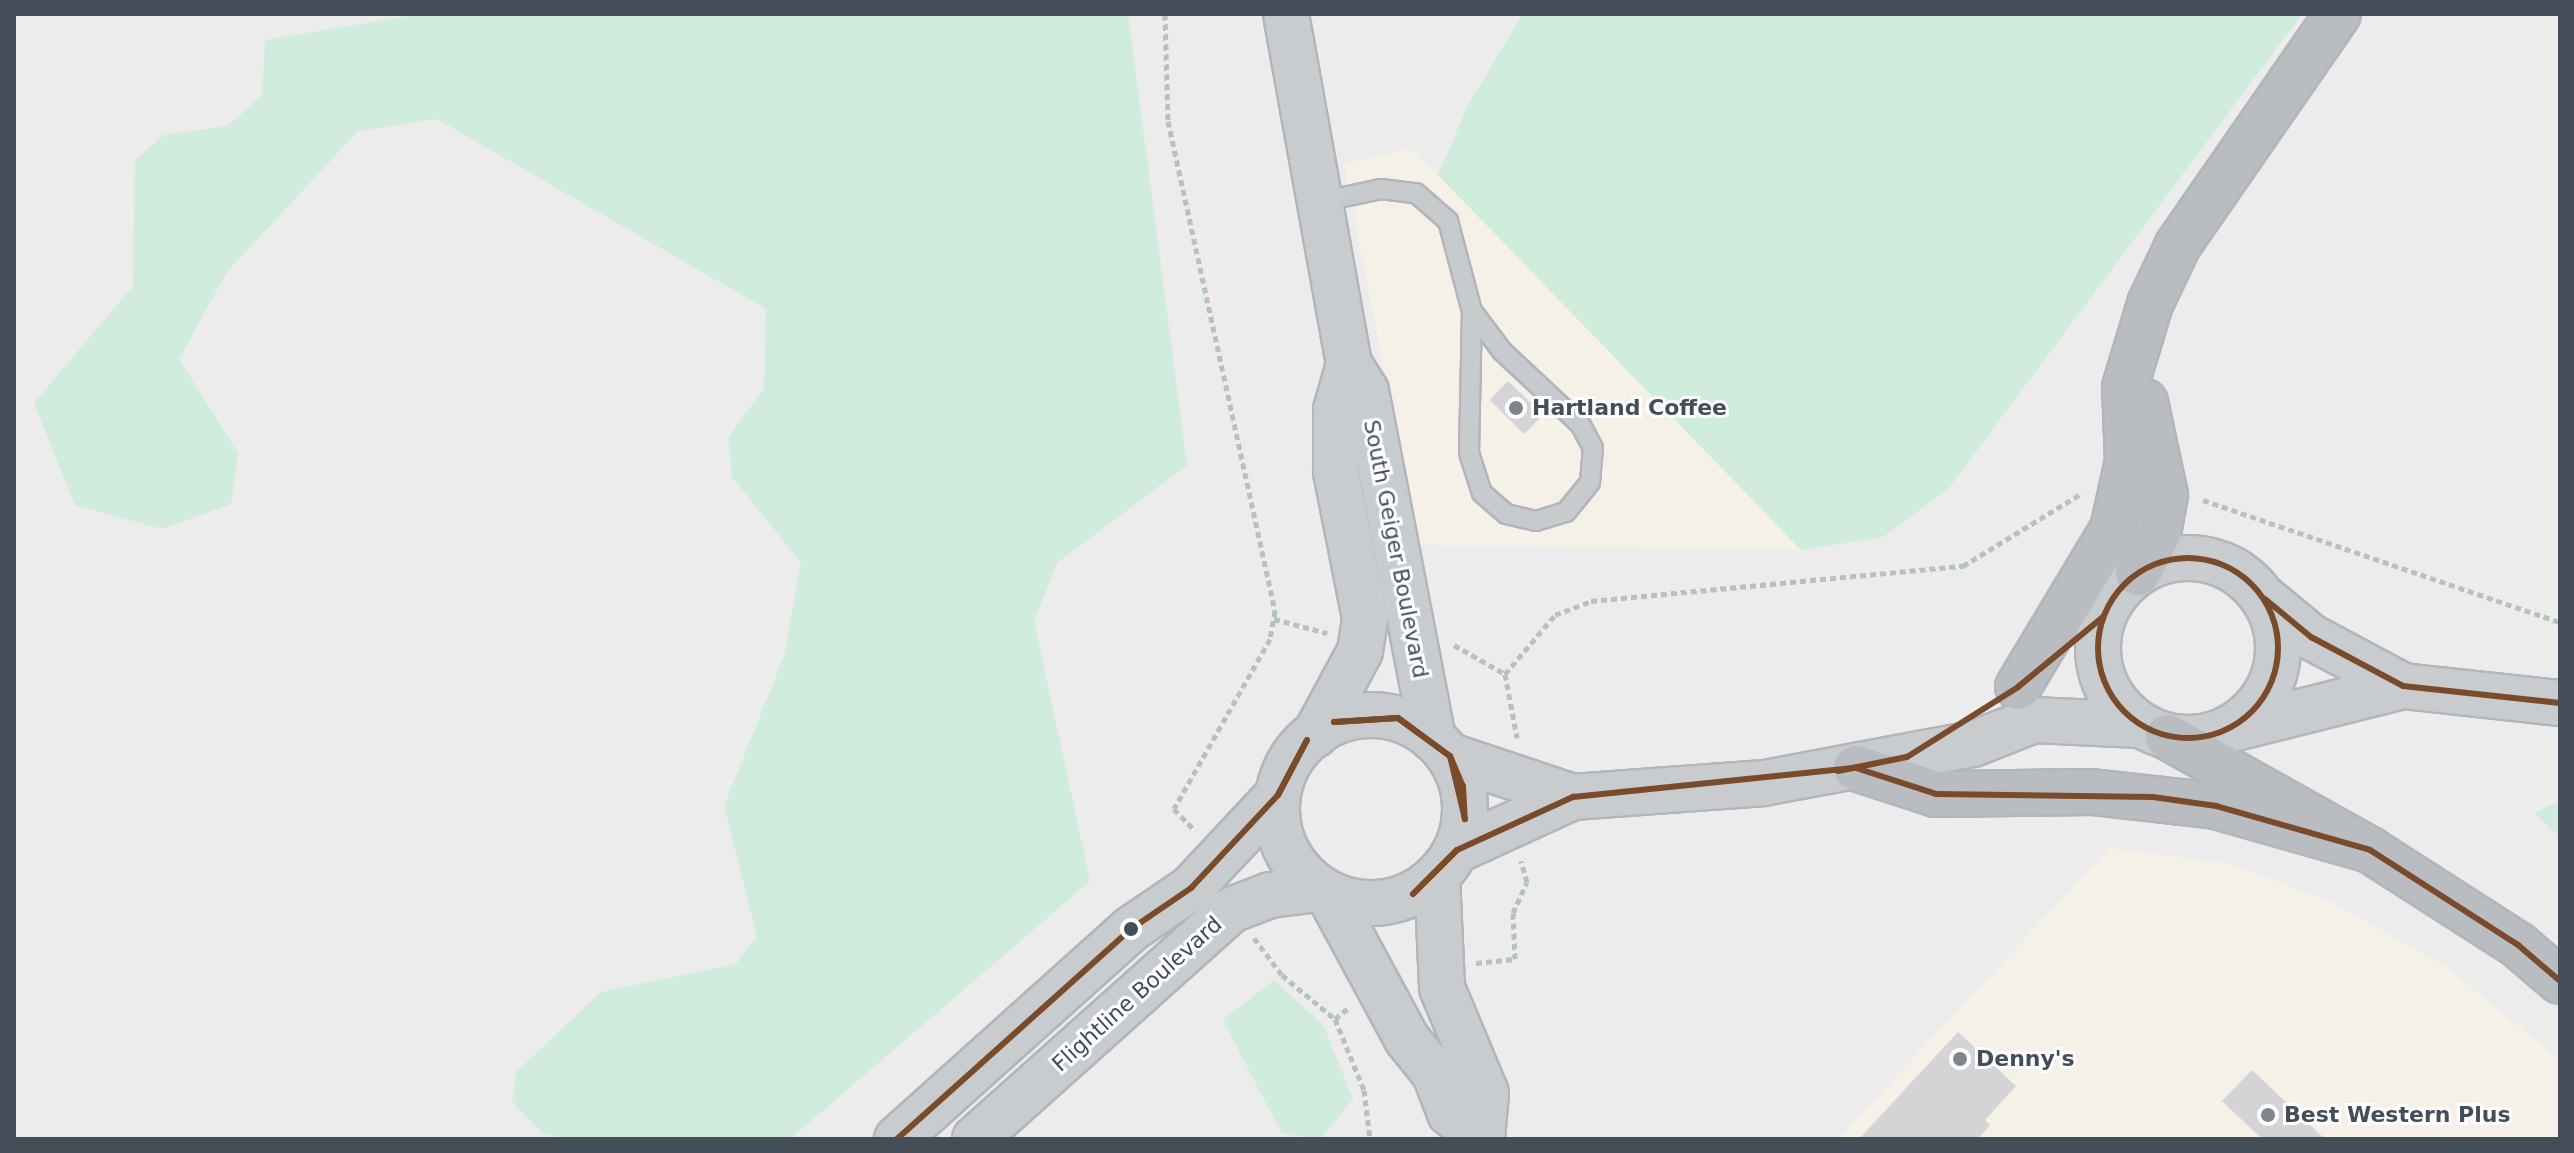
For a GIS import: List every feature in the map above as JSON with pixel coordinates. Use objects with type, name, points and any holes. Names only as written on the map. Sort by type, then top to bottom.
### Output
[{"type":"highway","points":[[2018,687],[2081,590],[2113,529],[2128,461],[2125,387],[2141,344],[2150,304],[2178,245],[2338,14]]},
{"type":"highway","points":[[2138,573],[2158,534],[2165,499],[2141,344]]},
{"type":"highway","points":[[2153,731],[2370,850],[2518,945],[2560,981]]},
{"type":"highway","points":[[1856,768],[1936,794],[2092,792],[2216,806],[2370,850]]},
{"type":"main road","name":"South Geiger Boulevard","points":[[1286,14],[1349,364],[1366,391],[1415,647],[1441,747]]},
{"type":"main road","name":"South Geiger Boulevard","points":[[1315,735],[1361,642],[1360,575],[1336,471],[1336,410],[1349,364]]},
{"type":"main road","points":[[1907,757],[2018,687],[2103,617],[2138,573],[2193,557],[2246,577],[2265,599],[2311,637],[2403,686]]},
{"type":"main road","points":[[2228,730],[2271,686],[2279,656],[2265,599]]},
{"type":"main road","points":[[2103,617],[2102,677],[2153,731]]},
{"type":"main road","points":[[1481,1139],[1450,1113],[1435,1074],[1323,891],[1287,852],[1278,795],[1287,766],[1315,735],[1365,715],[1398,718],[1441,747],[1510,777],[1573,797],[1764,783],[1856,768],[1973,744],[2034,720],[2153,731],[2228,730],[2403,686],[2560,703]]},
{"type":"main road","points":[[1441,747],[1465,819],[1447,863],[1439,966],[1486,1093],[1481,1139]]},
{"type":"main road","name":"Flightline Boulevard","points":[[897,1139],[949,1091],[1222,859],[1278,795]]},
{"type":"main road","points":[[1323,891],[1385,902],[1447,863],[1573,797]]},
{"type":"main road","name":"Flightline Boulevard","points":[[983,1136],[1245,905],[1323,891]]},
{"type":"lane","points":[[1320,202],[1381,189],[1416,193],[1448,221],[1472,311],[1469,453],[1482,493],[1506,514],[1536,521],[1566,512],[1590,482],[1593,448],[1580,424],[1502,351],[1472,311]]},
{"type":"lane","points":[[949,1091],[983,1136]]},
{"type":"path","points":[[1165,14],[1168,121],[1271,577],[1274,619],[1270,639],[1174,809],[1222,859]]},
{"type":"path","points":[[1505,674],[1555,615],[1591,601],[1963,566],[2019,537],[2068,497],[2089,491],[2120,495]]},
{"type":"path","points":[[2165,499],[2199,499],[2560,622]]},
{"type":"path","points":[[1274,619],[1361,642]]},
{"type":"path","points":[[1415,647],[1445,641],[1505,674],[1519,724],[1510,777]]},
{"type":"path","points":[[1439,966],[1515,959],[1513,913],[1527,882],[1512,829]]},
{"type":"path","points":[[1245,905],[1257,948],[1335,1019],[1364,1090],[1370,1139]]},
{"type":"path","points":[[1335,1019],[1380,986]]},
{"type":"shaded area","points":[[1409,149],[1438,175],[1801,550],[1418,545],[1344,164]]},
{"type":"shaded area","points":[[2109,848],[2226,863],[2328,900],[2445,966],[2560,1060],[2560,1139],[1838,1139]]},
{"type":"green space","points":[[421,14],[1128,14],[1187,465],[1058,562],[1034,621],[1090,881],[790,1139],[564,1139],[544,1134],[512,1102],[516,1072],[601,992],[736,964],[757,936],[724,806],[784,656],[801,563],[732,477],[728,438],[764,388],[766,309],[437,119],[358,131],[227,272],[179,359],[238,453],[231,504],[162,529],[75,505],[34,403],[133,286],[135,160],[164,135],[228,126],[262,95],[265,40]]},
{"type":"green space","points":[[1523,14],[2302,14],[1949,488],[1883,537],[1801,550],[1438,175],[1468,105]]},
{"type":"green space","points":[[2560,800],[2560,837],[2534,813]]},
{"type":"green space","points":[[1274,980],[1324,1026],[1353,1099],[1321,1139],[1282,1134],[1223,1020]]},
{"type":"building","name":"Hartland Coffee","points":[[1508,381],[1543,415],[1524,434],[1490,400]]},
{"type":"building","name":"Denny's","points":[[1958,1032],[2016,1086],[1985,1120],[1990,1125],[1978,1139],[1859,1139]]},
{"type":"building","name":"Best Western Plus","points":[[2252,1070],[2325,1139],[2262,1139],[2222,1101]]},
{"type":"transit line","points":[[2188,558],[2222,565],[2252,584],[2271,614],[2278,648],[2271,682],[2252,712],[2222,731],[2188,738],[2154,731],[2124,712],[2105,682],[2098,648],[2105,614],[2124,584],[2154,565],[2188,558]]},
{"type":"transit line","points":[[2265,599],[2311,637],[2403,686],[2560,703]]},
{"type":"transit line","points":[[1838,771],[1907,757],[2018,687],[2103,617]]},
{"type":"transit line","points":[[1334,722],[1398,718]]},
{"type":"transit line","points":[[1334,722],[1398,718]]},
{"type":"transit line","points":[[1398,718],[1450,756]]},
{"type":"transit line","points":[[1398,718],[1450,756]]},
{"type":"transit line","points":[[1278,795],[1307,740]]},
{"type":"transit line","points":[[1278,795],[1307,740]]},
{"type":"transit line","points":[[1450,756],[1463,786],[1465,819]]},
{"type":"transit line","points":[[1450,756],[1465,819]]},
{"type":"transit line","points":[[1457,850],[1573,797],[1856,768],[1936,794],[2153,797],[2216,806],[2370,850],[2518,945],[2560,981]]},
{"type":"transit line","points":[[897,1139],[1131,929],[1191,888],[1278,795]]},
{"type":"transit line","points":[[1413,894],[1457,850]]},
{"type":"transit line","points":[[1413,894],[1457,850]]},
{"type":"place","name":"Hartland Coffee","points":[[1516,408]]},
{"type":"place","name":"Denny's","points":[[1960,1059]]},
{"type":"place","name":"Best Western Plus","points":[[2268,1115]]}]
